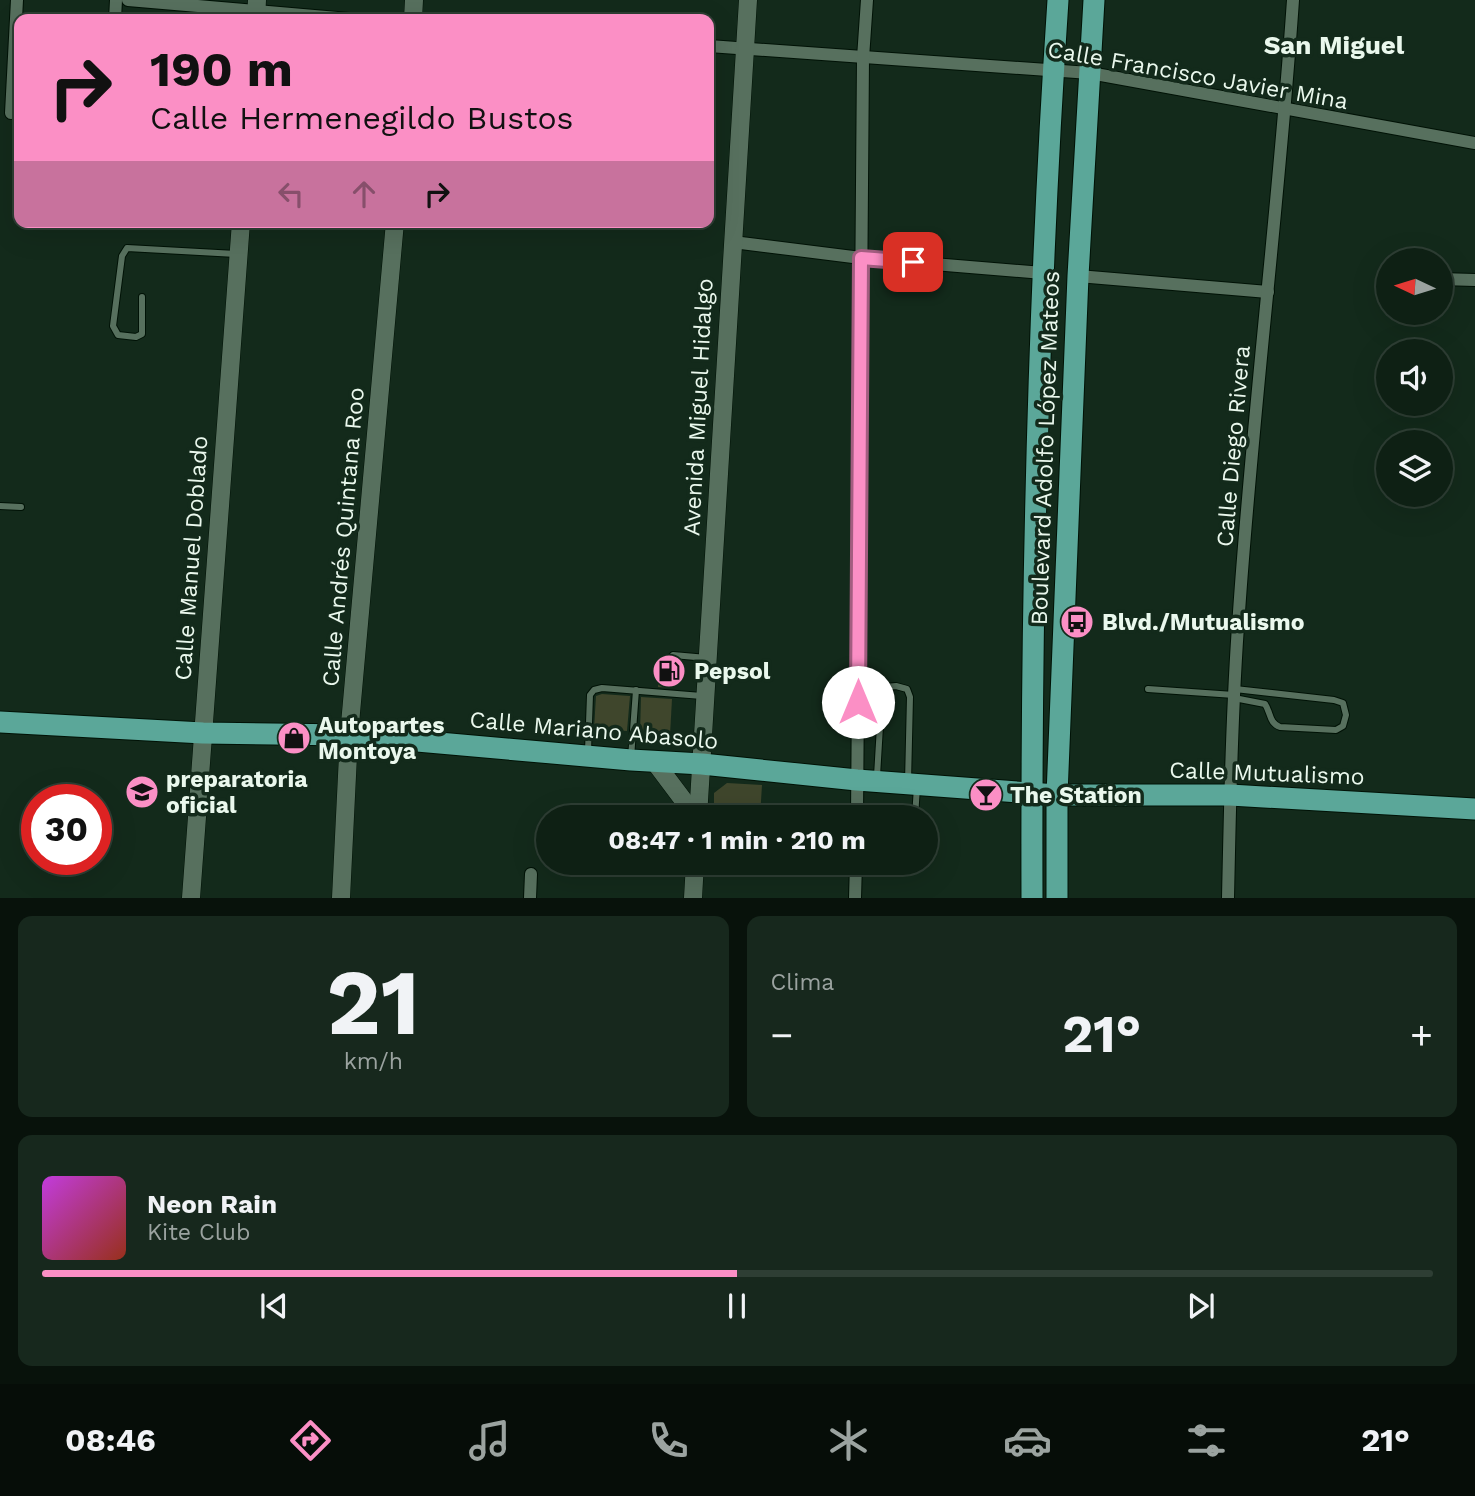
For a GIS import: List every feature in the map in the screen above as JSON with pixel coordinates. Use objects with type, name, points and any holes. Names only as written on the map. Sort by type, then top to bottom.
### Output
[{"type":"main road","name":"Avenida Miguel Hidalgo","points":[[698,805],[748,0]]},
{"type":"main road","name":"Boulevard Adolfo López Mateos","points":[[1032,898],[1043,273],[1058,0]]},
{"type":"main road","name":"Boulevard Adolfo López Mateos","points":[[1058,898],[1057,795],[1078,276],[1094,0]]},
{"type":"main road","name":"Calle Manuel Doblado","points":[[191,898],[240,228]]},
{"type":"main road","name":"Calle Andrés Quintana Roo","points":[[341,898],[349,735],[395,228]]},
{"type":"main road","name":"Calle Mariano Abasolo","points":[[0,722],[203,733],[349,735],[1057,795]]},
{"type":"main road","points":[[654,761],[688,805]]},
{"type":"main road","name":"Calle Mutualismo","points":[[1057,795],[1230,795],[1475,809]]},
{"type":"main road","points":[[693,898],[694,875]]},
{"type":"street","points":[[128,0],[297,14]]},
{"type":"street","points":[[860,805],[867,781],[861,258],[863,58],[867,0]]},
{"type":"street","name":"Calle Diego Rivera","points":[[1228,898],[1239,611],[1293,0]]},
{"type":"street","name":"Calle Francisco Javier Mina","points":[[714,46],[1090,73],[1475,143]]},
{"type":"street","points":[[11,113],[14,56]]},
{"type":"street","points":[[733,243],[861,258],[1043,273]]},
{"type":"street","points":[[1078,276],[1268,292]]},
{"type":"street","points":[[1453,279],[1475,280]]},
{"type":"street","points":[[530,898],[531,874]]},
{"type":"street","points":[[855,898],[856,875]]},
{"type":"lane","points":[[142,297],[142,334],[136,337],[118,335],[113,326],[122,256],[127,248],[238,254]]},
{"type":"lane","points":[[0,506],[21,507]]},
{"type":"lane","points":[[669,659],[673,655],[708,658]]},
{"type":"lane","points":[[666,693],[667,683]]},
{"type":"lane","points":[[867,781],[882,693],[886,687],[896,685],[907,689],[910,697],[914,805]]},
{"type":"lane","points":[[587,756],[590,695],[594,690],[602,688],[706,696]]},
{"type":"lane","points":[[1148,689],[1234,694],[1253,692],[1334,700],[1342,703],[1346,715],[1343,726],[1336,730],[1280,727],[1274,725],[1265,704],[1234,694]]},
{"type":"lane","points":[[631,760],[636,690]]},
{"type":"lane","points":[[1253,692],[1253,700]]},
{"type":"building","name":"Pepsol","points":[[660,658],[668,665],[680,661],[678,684],[673,684],[673,688],[658,687]]},
{"type":"building","points":[[596,696],[630,696],[627,731],[594,729]]},
{"type":"building","points":[[641,697],[672,699],[670,735],[640,733]]},
{"type":"building","points":[[727,783],[762,785],[761,805],[714,805],[714,793]]},
{"type":"place","name":"Blvd./Mutualismo","points":[[1077,622]]},
{"type":"place","name":"Pepsol","points":[[669,671]]},
{"type":"place","name":"Autopartes Montoya","points":[[294,738]]},
{"type":"place","name":"preparatoria oficial","points":[[142,792]]},
{"type":"place","name":"The Station","points":[[986,795]]},
{"type":"district","name":"San Miguel","points":[[1334,45]]},
{"type":"route","points":[[858,702],[861,258],[913,262]]}]
